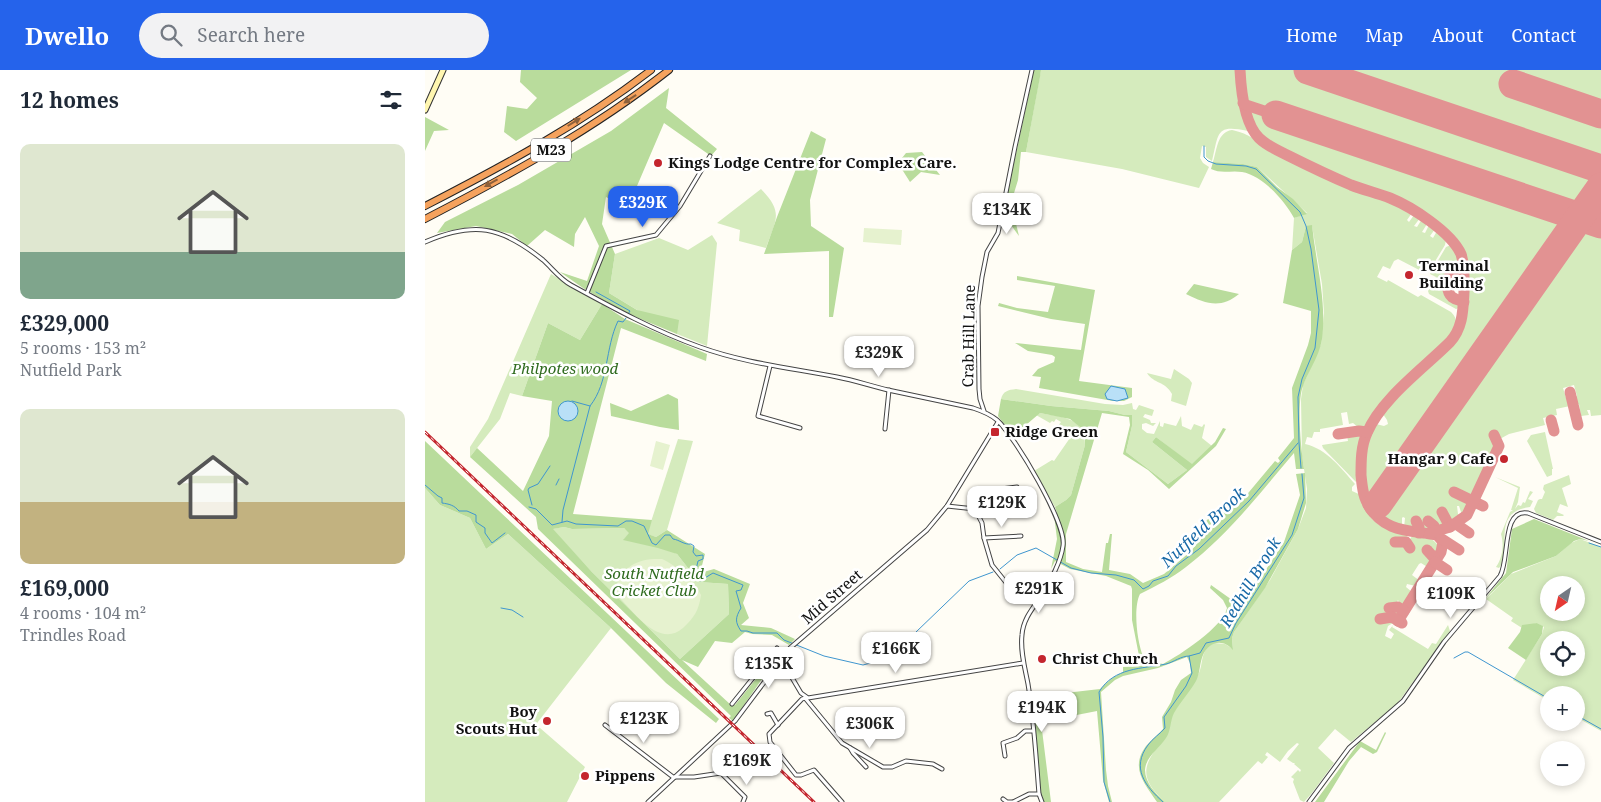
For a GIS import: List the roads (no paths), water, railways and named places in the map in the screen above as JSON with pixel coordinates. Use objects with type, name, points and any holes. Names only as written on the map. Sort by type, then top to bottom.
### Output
[{"type":"highway","name":"M23","points":[[425,206],[530,150],[596,109],[651,70]]},
{"type":"highway","name":"M23","points":[[425,219],[546,154],[595,123],[669,70]]},
{"type":"street","points":[[425,110],[443,70]]},
{"type":"street","name":"Crab Hill Lane","points":[[984,412],[980,399],[978,306],[982,277],[987,252],[998,233],[1032,70]]},
{"type":"street","points":[[587,293],[606,246],[656,235],[680,206],[710,156]]},
{"type":"street","points":[[425,242],[465,229],[485,230],[510,237],[543,260],[569,284],[618,311],[666,334],[702,348],[770,366],[837,377],[973,408],[984,412],[998,422],[1015,443],[1058,519],[1063,541],[1058,563],[1031,610],[1023,626],[1021,636],[1023,663],[1028,684],[1039,794],[1042,802]]},
{"type":"street","points":[[770,366],[758,416],[801,428]]},
{"type":"street","points":[[885,429],[889,390]]},
{"type":"street","name":"Crab Hill Lane","points":[[973,408],[980,399]]},
{"type":"street","name":"Mid Street","points":[[648,802],[735,721],[790,648],[927,530],[947,506],[998,422]]},
{"type":"street","points":[[975,509],[993,490],[1017,487],[1028,508]]},
{"type":"street","points":[[947,506],[975,509]]},
{"type":"street","points":[[975,509],[982,523],[984,538],[992,565],[1008,585]]},
{"type":"street","points":[[1309,802],[1349,748],[1393,711],[1405,698],[1444,642],[1500,576],[1504,564],[1509,530],[1515,516],[1521,513],[1529,514],[1601,542]]},
{"type":"street","points":[[984,538],[1021,536]]},
{"type":"street","points":[[732,704],[777,648]]},
{"type":"street","points":[[781,659],[801,693],[842,744],[883,767],[892,767],[906,761],[933,764],[942,769]]},
{"type":"street","points":[[841,802],[814,770],[801,775],[796,774],[769,739],[769,734],[802,699],[1023,663]]},
{"type":"street","points":[[763,665],[770,673]]},
{"type":"street","points":[[767,714],[771,713],[777,725]]},
{"type":"street","points":[[605,724],[673,778],[688,778],[721,773],[744,762],[754,761]]},
{"type":"street","points":[[1005,756],[1003,742],[1017,738],[1025,731],[1033,731]]},
{"type":"street","points":[[850,748],[866,767]]},
{"type":"street","points":[[721,773],[745,797],[743,802]]},
{"type":"street","points":[[1003,799],[1007,802],[1013,802],[1029,794],[1039,794]]},
{"type":"water","points":[[1111,386],[1125,389],[1128,398],[1117,401],[1107,399],[1105,394]]},
{"type":"water","points":[[564,401],[572,401],[578,407],[578,415],[572,421],[564,421],[558,415],[558,407]]},
{"type":"waterway","name":"Redhill Brook","points":[[1204,146],[1204,157],[1208,161],[1216,164],[1246,166],[1256,169],[1300,212],[1306,226],[1319,310],[1315,348],[1302,379],[1298,397],[1301,468]]},
{"type":"waterway","points":[[596,292],[630,311],[628,314]]},
{"type":"waterway","points":[[562,522],[563,510],[590,406],[601,386],[618,321],[623,322],[626,318]]},
{"type":"waterway","points":[[572,401],[590,406]]},
{"type":"waterway","name":"Nutfield Brook","points":[[1000,569],[1017,555],[1036,548],[1071,568],[1091,573],[1116,575],[1134,580],[1143,589],[1153,581],[1168,576],[1176,566],[1199,549],[1249,501],[1298,443]]},
{"type":"waterway","points":[[532,505],[528,490],[538,484],[550,466]]},
{"type":"waterway","name":"Redhill Brook","points":[[1163,802],[1151,790],[1142,776],[1141,761],[1143,753],[1165,728],[1164,717],[1186,686],[1192,673],[1189,656],[1200,653],[1206,643],[1229,638],[1236,623],[1292,535],[1304,498],[1302,474]]},
{"type":"waterway","points":[[556,485],[559,479]]},
{"type":"waterway","points":[[425,485],[442,498],[442,503],[451,505],[459,511],[467,511],[476,515],[476,522],[485,528],[485,533],[492,543],[505,533]]},
{"type":"waterway","points":[[1050,501],[1061,527]]},
{"type":"waterway","name":"Nutfield Brook","points":[[529,507],[536,509],[552,525],[567,521],[576,524],[618,526],[626,521],[632,521],[644,526],[652,543],[656,545],[665,535],[670,535],[673,539],[691,544],[694,546],[693,552],[696,556],[703,555],[703,559],[698,561],[695,574],[700,581],[713,573],[743,585],[741,590],[736,591],[741,608],[737,617],[741,631],[777,633],[784,640],[824,656],[863,665],[889,658],[969,581],[993,572]]},
{"type":"waterway","points":[[1589,543],[1601,547]]},
{"type":"waterway","points":[[501,608],[512,610],[523,617]]},
{"type":"waterway","points":[[1454,658],[1468,652],[1540,694]]},
{"type":"waterway","points":[[1110,802],[1104,782],[1099,692],[1105,684],[1120,673],[1166,664],[1189,656]]},
{"type":"waterway","points":[[1585,720],[1601,729]]},
{"type":"railway","points":[[425,432],[814,802]]},
{"type":"place","name":"Kings Lodge Centre for Complex Care.","points":[[658,163]]},
{"type":"place","name":"Terminal Building","points":[[1409,275]]},
{"type":"place","name":"Ridge Green","points":[[995,432]]},
{"type":"place","name":"Hangar 9 Cafe","points":[[1504,459]]},
{"type":"place","name":"Christ Church","points":[[1042,659]]},
{"type":"place","name":"Boy Scouts Hut","points":[[547,721]]},
{"type":"place","name":"Pippens","points":[[585,776]]},
{"type":"park label","name":"Philpotes wood","points":[[565,369]]},
{"type":"park label","name":"South Nutfield Cricket Club","points":[[654,582]]}]
